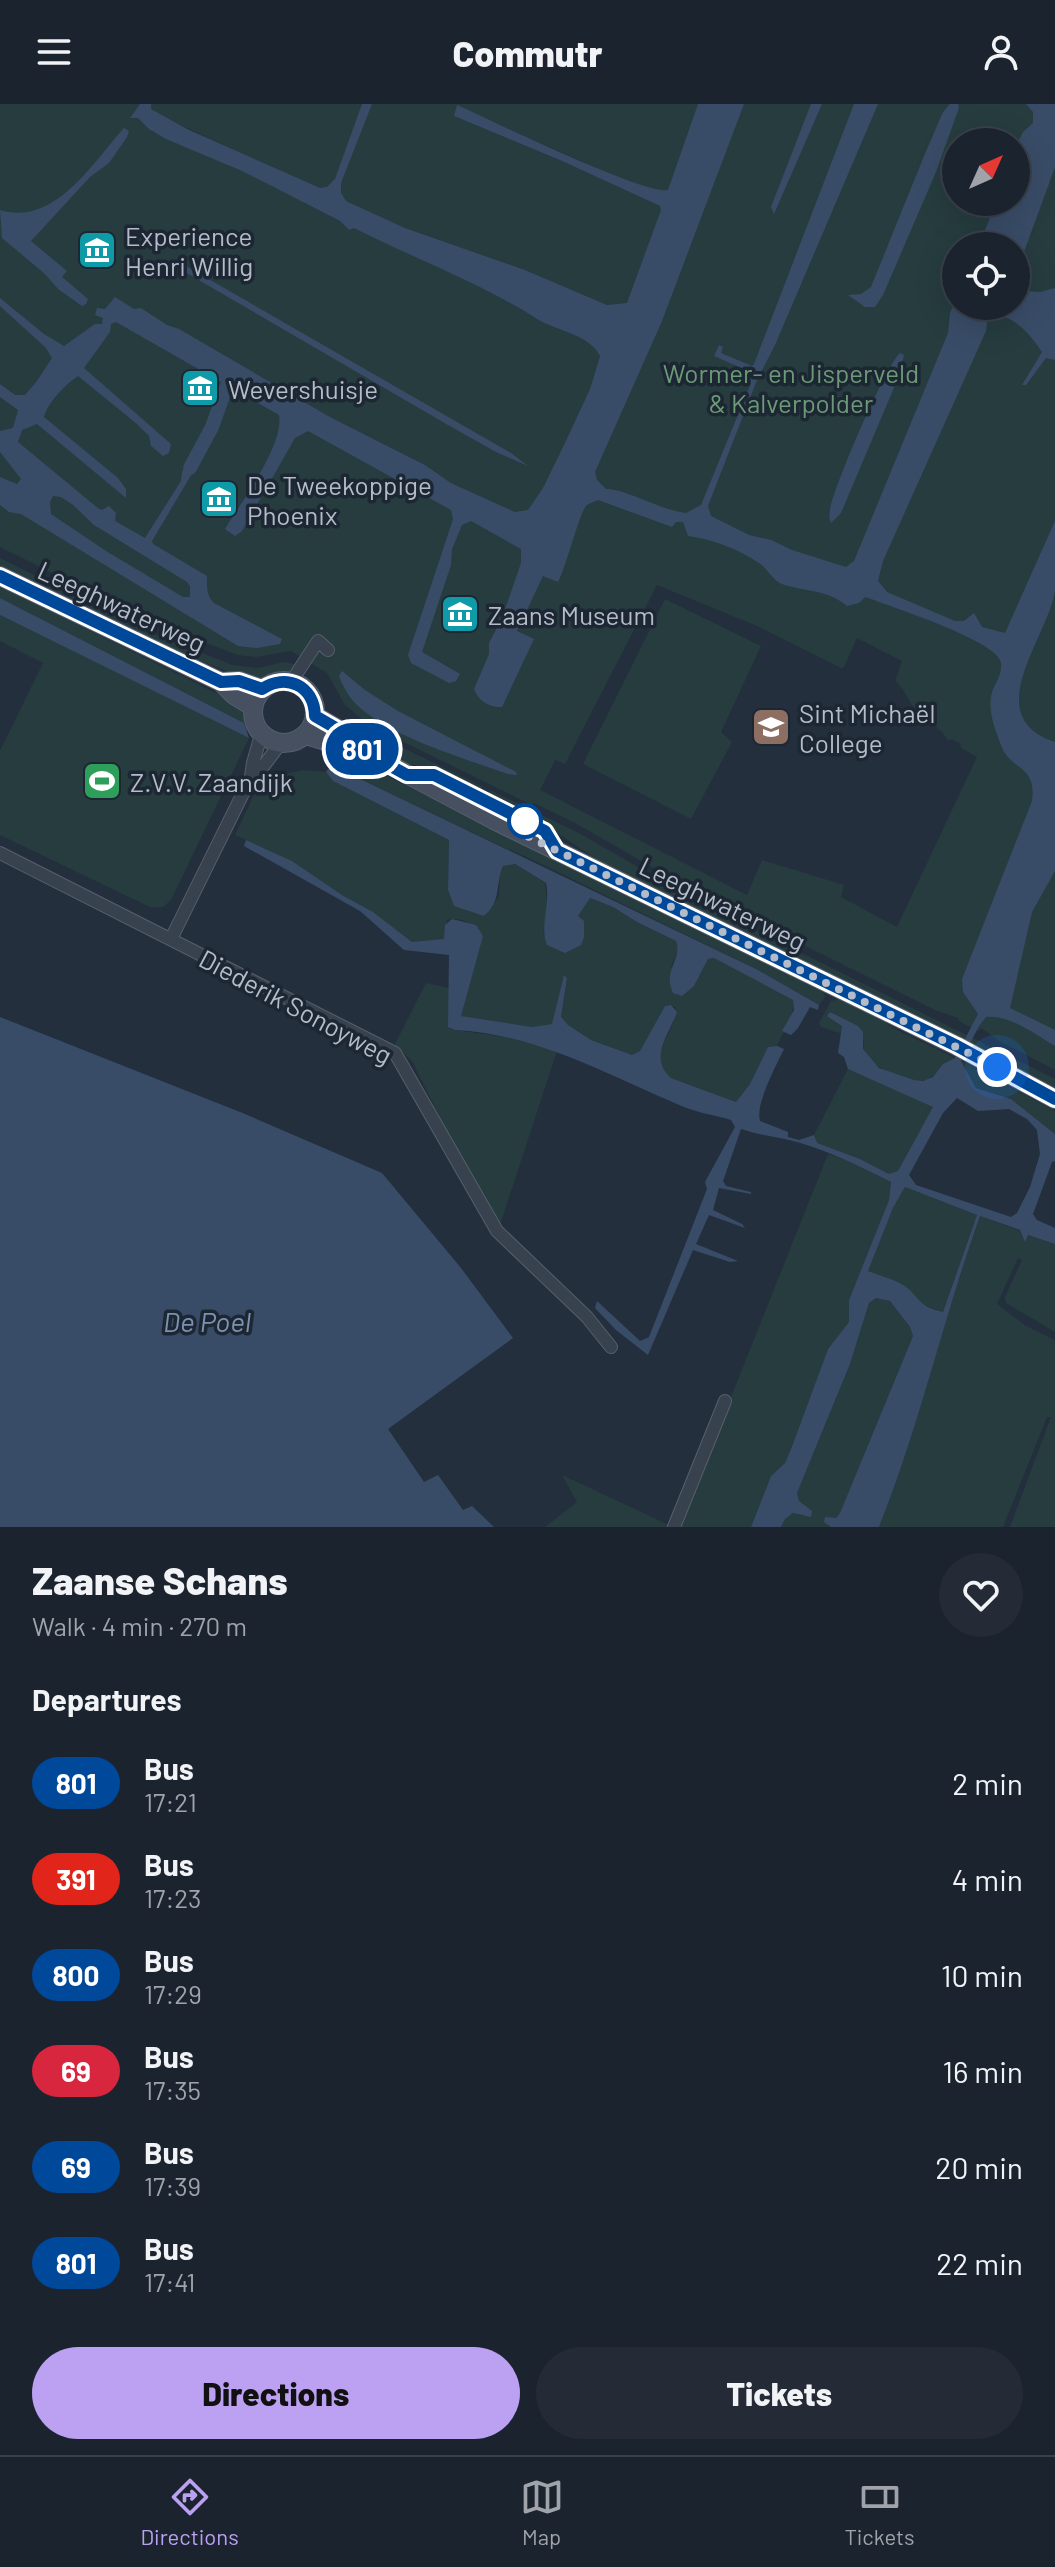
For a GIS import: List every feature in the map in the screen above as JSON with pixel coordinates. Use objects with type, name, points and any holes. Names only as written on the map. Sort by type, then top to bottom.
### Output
[{"type":"main road","name":"Leeghwaterweg","points":[[0,576],[221,682],[239,681],[257,698]]},
{"type":"main road","points":[[291,682],[307,691],[315,707],[315,716],[306,735],[280,744],[261,735],[253,722],[257,698],[270,683],[291,682]]},
{"type":"main road","name":"Leeghwaterweg","points":[[315,716],[341,731],[369,754]]},
{"type":"main road","name":"Leeghwaterweg","points":[[306,735],[369,754],[494,820],[964,1050],[1055,1099]]},
{"type":"street","points":[[291,682],[323,646]]},
{"type":"street","points":[[171,939],[251,777],[261,735]]},
{"type":"street","points":[[251,777],[280,744]]},
{"type":"street","name":"Diederik Sonoyweg","points":[[0,853],[395,1053],[497,1231],[587,1317],[611,1347]]},
{"type":"street","points":[[674,1527],[725,1401]]},
{"type":"green space","name":"Wormer- en Jisperveld & Kalverpolder","points":[[0,104],[1055,104],[1055,1070],[999,1041],[981,1028],[978,1031],[958,1018],[935,1010],[694,891],[575,823],[369,725],[345,705],[327,673],[291,651],[255,657],[237,655],[143,618],[0,547]],"holes":[[[458,106],[621,179],[661,192],[660,206],[454,116]],[[174,122],[405,228],[525,270],[607,305],[625,304],[590,387],[600,355],[595,348],[470,282],[354,227],[349,230],[340,221],[242,171],[152,131]],[[175,328],[330,417],[425,465],[451,483],[515,512],[525,512],[512,533]],[[657,585],[757,626],[841,668],[857,638],[902,661],[895,681],[916,710],[948,741],[951,739],[961,744],[960,747],[977,757],[897,927],[841,897],[844,885],[762,860],[747,895],[540,790],[555,760],[565,764]]]},
{"type":"green space","points":[[0,558],[147,631],[232,665],[258,668],[284,662],[299,665],[288,674],[266,680],[242,677],[145,639],[0,568]]},
{"type":"green space","points":[[0,586],[228,699],[238,705],[245,717],[244,723],[0,598]]},
{"type":"green space","points":[[665,599],[761,646],[721,732],[732,742],[691,819],[583,764]]},
{"type":"green space","name":"Z.V.V. Zaandijk","points":[[0,615],[249,738],[171,900],[163,907],[150,907],[0,835],[0,751],[43,663],[0,641]]},
{"type":"green space","points":[[345,720],[579,833],[695,900],[1055,1079],[1055,1088],[970,1043],[607,866],[551,829],[553,825],[489,794],[490,791],[482,787],[480,789],[441,768],[437,772],[401,761],[340,725]]},
{"type":"green space","points":[[330,748],[823,990],[825,997],[819,1005],[758,970],[509,849],[508,854],[507,849],[331,765]]},
{"type":"green space","points":[[303,770],[326,772],[333,781],[449,840],[448,890],[454,906],[485,916],[499,896],[503,866],[515,864],[545,883],[548,912],[543,935],[578,916],[589,898],[613,907],[676,941],[679,948],[671,967],[694,986],[708,959],[714,958],[793,1000],[791,1017],[777,1046],[768,1047],[750,1084],[736,1102],[671,1078],[663,1069],[661,1052],[675,1017],[675,1007],[671,1005],[665,1006],[640,1051],[632,1055],[591,1040],[561,1018],[567,978],[564,975],[553,1024],[532,1027],[460,1016],[483,936],[471,925],[463,920],[447,920],[444,939],[412,942],[373,912],[292,861],[235,835],[261,780]]},
{"type":"green space","points":[[426,983],[449,988],[449,1027],[525,1040],[557,1051],[500,1225],[457,1152],[412,1061],[395,1044]]},
{"type":"green space","points":[[841,999],[955,1058],[925,1080],[905,1079],[886,1071],[865,1052],[864,1041],[842,1026],[843,1034],[821,1027],[819,1023],[831,1001]]},
{"type":"green space","points":[[961,1061],[1055,1111],[1055,1134],[1011,1099],[976,1088]]},
{"type":"green space","points":[[848,1069],[934,1106],[898,1171],[889,1174],[860,1159],[816,1143],[814,1135]]},
{"type":"green space","points":[[828,1154],[852,1162],[891,1182],[889,1200],[849,1300],[849,1322],[828,1349],[785,1463],[771,1476],[751,1527],[679,1527]]},
{"type":"green space","points":[[905,1187],[977,1215],[943,1312],[921,1304],[909,1290],[868,1271],[893,1208]]},
{"type":"green space","points":[[980,1216],[1020,1231],[1026,1240],[1027,1235],[1055,1244],[1055,1332],[1006,1303],[1005,1297],[1022,1260],[1018,1258],[997,1304],[1026,1326],[1055,1340],[1055,1527],[1010,1527],[1051,1417],[1047,1417],[1003,1527],[879,1527],[907,1450]]},
{"type":"green space","points":[[876,1298],[890,1301],[910,1327],[913,1336],[840,1513],[824,1522],[831,1527],[781,1527],[793,1513],[803,1516],[797,1493],[850,1364],[869,1303]]},
{"type":"green space","points":[[562,1475],[669,1525],[545,1527],[577,1502]]},
{"type":"water","points":[[140,104],[151,104],[151,109],[187,129],[320,188],[327,187],[335,179],[362,104],[372,104],[341,183],[341,193],[346,201],[405,228],[525,270],[607,305],[627,303],[660,206],[454,116],[457,105],[600,169],[654,189],[668,190],[698,104],[744,104],[662,321],[595,472],[597,480],[606,489],[686,513],[701,505],[751,383],[748,371],[714,356],[719,345],[723,347],[721,353],[752,366],[754,364],[854,104],[878,104],[775,345],[757,380],[708,506],[711,516],[749,535],[846,567],[854,561],[948,333],[949,320],[987,320],[986,331],[883,561],[878,581],[887,592],[955,621],[964,621],[974,613],[982,627],[1005,633],[1055,521],[1055,590],[1019,695],[1021,714],[1032,730],[1055,742],[1055,871],[1032,912],[1010,1008],[1055,1030],[1055,1046],[1013,1022],[986,1017],[961,1061],[976,1088],[1011,1099],[1055,1134],[1055,1161],[1033,1214],[1037,1220],[1055,1228],[1055,1244],[1028,1235],[1025,1242],[1020,1230],[980,1216],[907,1450],[879,1527],[831,1527],[824,1522],[825,1517],[836,1518],[840,1513],[913,1336],[910,1327],[890,1301],[876,1298],[869,1303],[850,1364],[797,1493],[799,1501],[812,1511],[811,1517],[793,1513],[781,1527],[751,1527],[771,1476],[785,1463],[828,1349],[849,1322],[849,1300],[889,1200],[891,1182],[812,1147],[741,1129],[723,1181],[726,1186],[751,1194],[719,1188],[713,1210],[745,1228],[709,1215],[696,1244],[738,1261],[730,1262],[693,1250],[648,1355],[616,1330],[595,1308],[597,1301],[640,1341],[649,1337],[707,1189],[705,1182],[735,1127],[731,1120],[684,1107],[544,1048],[515,1039],[448,1027],[449,955],[404,950],[360,911],[244,846],[246,840],[292,861],[373,912],[412,942],[444,939],[445,925],[452,919],[476,925],[483,936],[461,1016],[532,1027],[552,1024],[564,975],[567,978],[561,1017],[591,1040],[632,1055],[640,1051],[665,1006],[671,1005],[677,1012],[662,1046],[664,1070],[671,1078],[736,1102],[750,1084],[768,1047],[784,1049],[763,1095],[760,1121],[799,1140],[814,1135],[817,1143],[889,1174],[898,1171],[933,1107],[848,1069],[844,1057],[838,1053],[842,1026],[827,1016],[830,1012],[858,1026],[863,1032],[863,1049],[879,1068],[923,1081],[933,1077],[943,1064],[955,1058],[978,1014],[963,992],[962,979],[1032,801],[1031,780],[1005,753],[992,719],[992,692],[1000,675],[1001,663],[983,645],[944,626],[865,597],[859,603],[847,606],[824,594],[782,584],[762,565],[742,553],[688,536],[683,522],[676,522],[672,527],[598,500],[584,509],[558,582],[543,576],[517,631],[534,639],[502,707],[489,705],[478,697],[474,689],[521,563],[521,549],[471,521],[462,525],[422,652],[460,674],[456,681],[449,683],[411,663],[408,655],[453,519],[451,510],[308,431],[295,438],[242,531],[235,536],[225,529],[268,458],[279,428],[279,415],[116,322],[111,324],[110,332],[84,368],[171,444],[169,453],[163,456],[151,446],[149,436],[137,424],[78,376],[58,394],[44,417],[118,478],[126,489],[126,498],[37,424],[22,430],[18,442],[99,509],[109,506],[116,513],[115,521],[145,538],[181,481],[182,472],[195,450],[203,455],[153,544],[207,576],[208,594],[214,603],[282,639],[280,644],[257,648],[238,646],[21,514],[9,512],[0,505],[0,477],[17,484],[21,479],[0,452],[0,431],[13,428],[18,410],[0,397],[0,384],[15,395],[25,395],[52,358],[46,348],[0,306],[0,298],[64,346],[95,324],[102,324],[103,318],[95,315],[97,308],[105,309],[115,297],[179,329],[330,417],[425,465],[451,483],[515,512],[528,510],[543,488],[590,389],[600,356],[580,338],[545,323],[470,282],[354,228],[349,230],[340,221],[242,171],[166,139],[138,118],[130,118]],"holes":[[[53,496],[61,497],[94,525],[187,582],[190,597],[183,597],[51,514]],[[957,1098],[978,1111],[1009,1109],[1027,1119],[1037,1130],[1040,1154],[1030,1187],[1017,1213],[1011,1217],[916,1185],[909,1175],[943,1113]],[[905,1187],[977,1215],[943,1312],[925,1305],[902,1284],[868,1271],[893,1208]]]},
{"type":"water","points":[[811,104],[822,104],[774,214],[771,207]]},
{"type":"water","points":[[950,104],[958,104],[952,128],[942,128],[942,155],[883,295],[875,307],[865,307],[848,295],[861,294],[871,287],[943,112]]},
{"type":"water","points":[[1026,104],[1055,104],[1055,167],[1030,235],[1030,232],[984,232],[991,216],[1030,216],[1030,128],[1027,128],[1033,123],[1033,112]]},
{"type":"water","points":[[124,128],[129,131],[127,137],[109,163],[90,177],[31,241],[67,271],[62,277],[88,299],[82,306],[58,289],[2,238],[0,210],[20,213],[38,209],[55,200],[86,173]]},
{"type":"water","points":[[179,262],[511,453],[528,466],[448,425],[178,268],[176,265]]},
{"type":"water","points":[[1055,288],[1055,360],[1046,358],[1026,385],[1022,385],[1042,352],[1026,332],[1012,321],[1030,320],[1030,291]]},
{"type":"water","points":[[900,353],[904,355],[896,383],[841,513],[831,523],[829,514],[833,498],[850,454],[883,380]]},
{"type":"water","points":[[0,598],[244,723],[249,738],[0,615]]},
{"type":"water","points":[[342,671],[398,711],[517,775],[433,747],[378,721],[349,695],[339,676]]},
{"type":"water","points":[[331,765],[758,970],[819,1005],[818,1010],[810,1007],[791,1035],[782,1031],[794,1010],[793,1000],[714,958],[708,959],[694,986],[682,996],[673,993],[670,978],[677,953],[676,941],[590,898],[578,916],[584,921],[581,945],[565,953],[547,945],[544,930],[546,883],[515,864],[503,866],[496,898],[484,916],[454,906],[448,890],[449,840],[333,781],[326,772]]},
{"type":"water","name":"De Poel","points":[[0,1017],[245,1114],[382,1173],[461,1268],[513,1338],[388,1429],[424,1482],[438,1475],[463,1510],[472,1506],[494,1527],[0,1527]]},
{"type":"waterway","points":[[190,468],[212,427],[227,385]]},
{"type":"bus line","name":"801","points":[[0,576],[221,682],[239,681],[262,689],[270,683],[281,681],[300,685],[312,699],[315,716],[341,731],[369,754],[407,775],[434,775],[545,831],[557,851],[957,1046],[1055,1099]]},
{"type":"place","name":"Experience Henri Willig","points":[[97,250]]},
{"type":"place","name":"Wevershuisje","points":[[200,388]]},
{"type":"place","name":"De Tweekoppige Phoenix","points":[[219,499]]},
{"type":"place","name":"Zaans Museum","points":[[460,614]]},
{"type":"place","name":"Sint Michaël College","points":[[771,727]]},
{"type":"place","name":"Z.V.V. Zaandijk","points":[[102,781]]},
{"type":"route","points":[[525,821],[515,830],[997,1067]]}]
